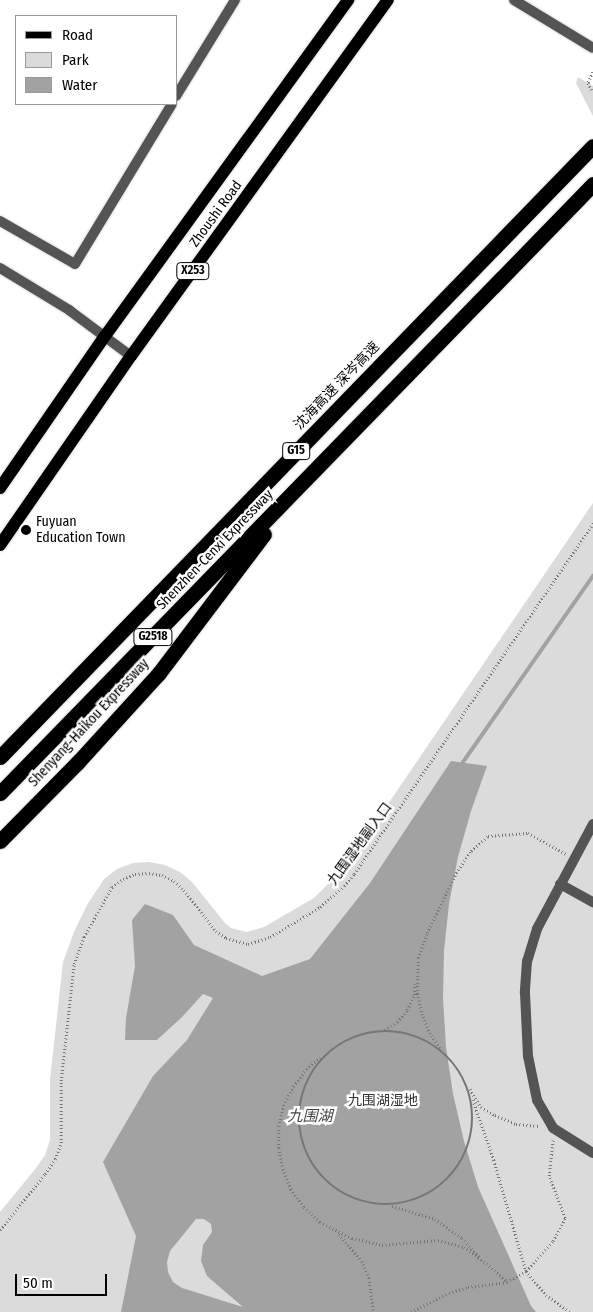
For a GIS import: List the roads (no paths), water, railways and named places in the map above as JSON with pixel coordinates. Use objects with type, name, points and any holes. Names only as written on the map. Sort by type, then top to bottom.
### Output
[{"type":"highway","name":"沈海高速 深岑高速","points":[[0,757],[593,146]]},
{"type":"highway","name":"G15","points":[[306,480],[593,184]]},
{"type":"highway","name":"Shenzhen-Cenxi Expressway","points":[[0,794],[306,480]]},
{"type":"highway","name":"Shenyang-Haikou Expressway","points":[[0,841],[78,762],[159,673],[306,480]]},
{"type":"main road","name":"Zhoushi Road","points":[[0,488],[105,336],[348,0]]},
{"type":"main road","name":"Zhoushi Road","points":[[0,544],[131,356],[388,0]]},
{"type":"street","points":[[178,93],[235,0]]},
{"type":"street","points":[[514,0],[593,48]]},
{"type":"street","points":[[0,221],[75,264],[171,105]]},
{"type":"street","points":[[0,268],[69,310],[131,356]]},
{"type":"street","points":[[593,824],[537,928],[527,961],[525,993],[528,1056],[536,1100],[553,1128],[593,1153]]},
{"type":"street","points":[[560,884],[593,902]]},
{"type":"water","name":"九围湖","points":[[451,761],[487,766],[471,811],[458,857],[449,904],[444,951],[443,999],[446,1047],[453,1094],[464,1141],[478,1187],[531,1306],[536,1312],[121,1312],[136,1236],[103,1162],[153,1076],[187,1040],[213,998],[203,994],[157,1040],[125,1040],[126,1018],[135,966],[132,920],[145,904],[173,915],[194,945],[262,976],[310,959],[370,883]],"holes":[[[196,1219],[204,1219],[211,1224],[212,1232],[203,1245],[201,1261],[207,1276],[243,1307],[182,1288],[173,1282],[168,1272],[167,1262],[170,1251]]]},
{"type":"waterway","points":[[461,765],[593,576]]},
{"type":"place","name":"Fuyuan Education Town","points":[[26,530]]},
{"type":"park label","name":"九围湖湿地","points":[[383,1101]]}]
